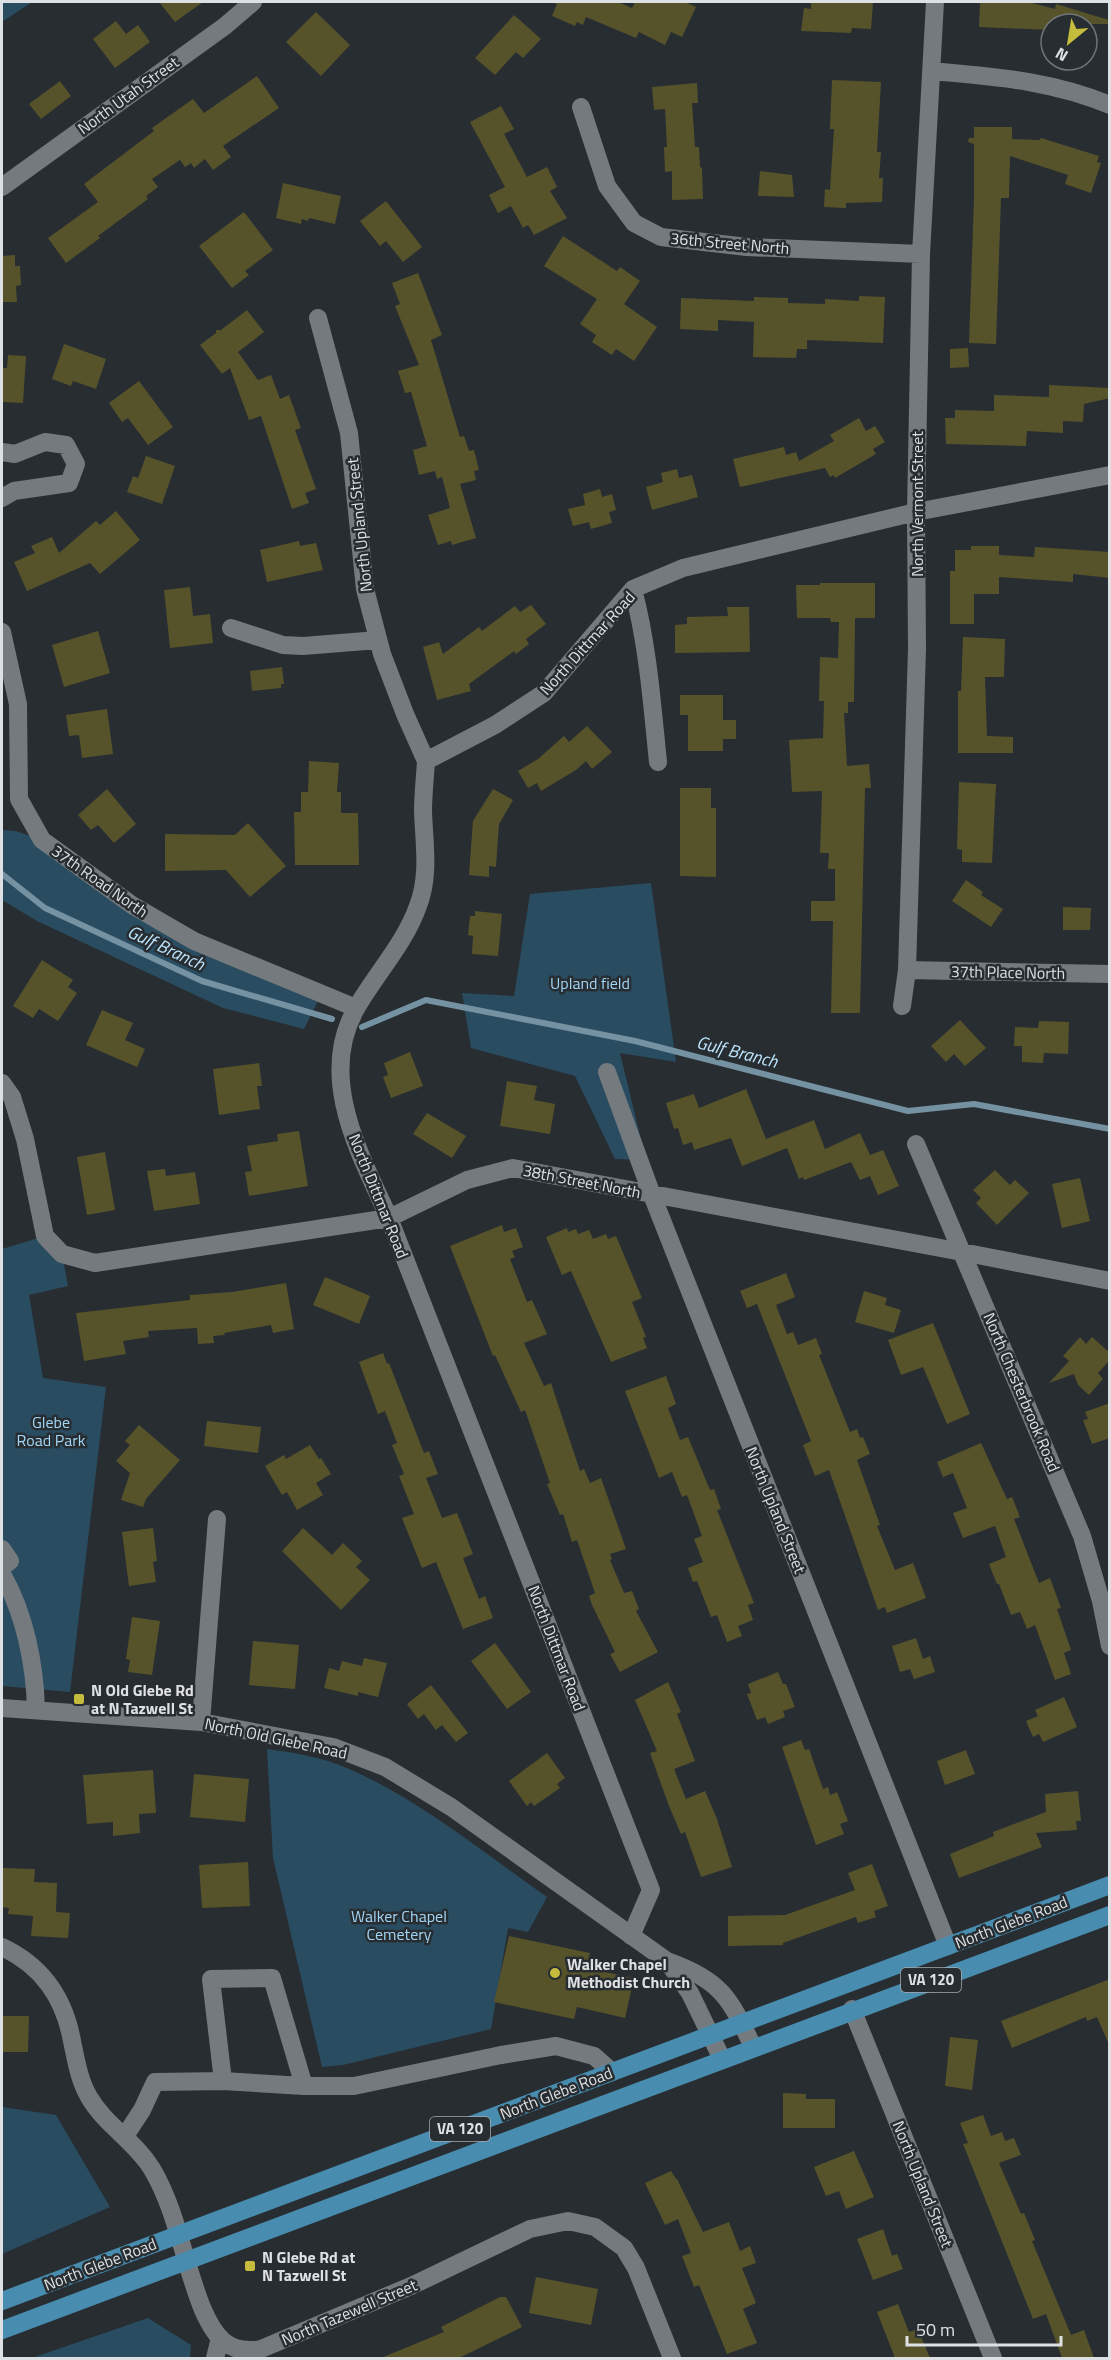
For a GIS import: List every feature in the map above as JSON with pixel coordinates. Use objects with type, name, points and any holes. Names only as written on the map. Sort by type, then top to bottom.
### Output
[{"type":"main road","name":"North Glebe Road","points":[[2,2301],[1110,1885]]},
{"type":"main road","name":"North Glebe Road","points":[[2,2330],[852,2009],[1110,1915]]},
{"type":"street","name":"North Utah Street","points":[[2,187],[225,26],[253,2]]},
{"type":"street","name":"North Vermont Street","points":[[902,1006],[907,970],[917,649],[916,512],[921,254],[933,71],[935,2]]},
{"type":"street","points":[[933,71],[1031,81],[1090,96],[1110,105]]},
{"type":"street","name":"36th Street North","points":[[581,107],[607,186],[634,223],[662,237],[747,247],[921,254]]},
{"type":"street","name":"North Upland Street","points":[[318,318],[349,433],[365,590],[378,640],[405,714],[426,761]]},
{"type":"street","points":[[2,452],[15,454],[45,442],[66,444],[76,464],[69,483],[14,491],[2,498]]},
{"type":"street","name":"North Dittmar Road","points":[[632,1936],[651,1890],[389,1218],[355,1144],[339,1083],[342,1038],[356,1008],[399,944],[418,906],[427,860],[423,810],[426,761],[495,725],[544,693],[633,590],[683,568],[916,512],[1110,475]]},
{"type":"street","points":[[633,590],[641,620],[658,762]]},
{"type":"street","points":[[231,628],[283,645],[303,646],[378,640]]},
{"type":"street","name":"37th Road North","points":[[2,632],[18,704],[19,799],[42,840],[132,905],[194,941],[356,1008]]},
{"type":"street","name":"37th Place North","points":[[907,970],[1110,974]]},
{"type":"street","name":"North Upland Street","points":[[607,1072],[652,1195],[948,1946]]},
{"type":"street","name":"38th Street North","points":[[2,1083],[12,1097],[25,1139],[45,1236],[62,1254],[95,1263],[389,1218],[467,1180],[513,1168],[615,1185],[652,1195],[1110,1281]]},
{"type":"street","name":"North Chesterbrook Road","points":[[916,1144],[1082,1536],[1101,1601],[1110,1646]]},
{"type":"street","points":[[201,1722],[217,1519]]},
{"type":"street","points":[[2,1549],[10,1561],[2,1567]]},
{"type":"street","points":[[2,1574],[13,1593],[27,1643],[35,1682],[36,1710]]},
{"type":"street","name":"North Old Glebe Road","points":[[2,1708],[201,1722],[333,1747],[385,1767],[451,1807],[667,1961],[695,1971],[713,1984],[729,2000],[753,2047]]},
{"type":"street","points":[[2,1947],[28,1963],[56,1992],[66,2016],[83,2086],[96,2109],[143,2155],[158,2179],[203,2310],[220,2338],[215,2358]]},
{"type":"street","name":"North Old Glebe Road","points":[[667,1961],[685,1985],[722,2059]]},
{"type":"street","points":[[223,2081],[211,1979],[272,1978],[304,2086]]},
{"type":"street","name":"North Upland Street","points":[[852,2009],[993,2358]]},
{"type":"street","points":[[125,2136],[142,2110],[155,2082],[223,2081],[304,2086],[354,2086],[501,2055],[556,2046],[594,2056],[612,2072]]},
{"type":"street","name":"North Tazewell Street","points":[[220,2338],[236,2349],[244,2351],[261,2349],[411,2286],[530,2229],[568,2221],[595,2227],[624,2248],[636,2268],[672,2358]]},
{"type":"green space","points":[[2,2],[32,2],[2,22]]},
{"type":"green space","points":[[2,830],[16,831],[42,840],[132,905],[321,995],[304,1029],[223,1008],[37,921],[2,900]]},
{"type":"green space","name":"Upland field","points":[[651,883],[676,1062],[620,1053],[646,1160],[615,1159],[575,1076],[471,1048],[462,993],[514,996],[530,894]]},
{"type":"green space","name":"Glebe Road Park","points":[[45,1236],[62,1254],[68,1286],[29,1295],[43,1378],[106,1387],[70,1692],[2,1686],[2,1249]]},
{"type":"green space","name":"Walker Chapel Cemetery","points":[[267,1749],[328,1761],[374,1781],[425,1811],[547,1897],[528,1932],[508,1928],[491,2029],[343,2065],[322,2067],[273,1858]]},
{"type":"green space","points":[[2,2107],[56,2115],[110,2207],[2,2254]]},
{"type":"green space","points":[[148,2318],[191,2345],[190,2358],[32,2358]]},
{"type":"building","points":[[159,2],[203,2],[175,22]]},
{"type":"building","points":[[551,2],[618,2],[632,8],[635,2],[685,2],[696,7],[682,37],[671,32],[665,45],[639,32],[636,38],[586,17],[583,25],[577,22],[575,26],[552,16],[557,4]]},
{"type":"building","points":[[811,2],[873,2],[871,29],[852,28],[851,33],[801,31],[804,8],[811,9]]},
{"type":"building","points":[[980,2],[1028,2],[1055,9],[1056,4],[1082,12],[1039,12],[1039,30],[979,27]]},
{"type":"building","points":[[316,12],[350,45],[321,76],[286,42]]},
{"type":"building","points":[[514,15],[541,39],[523,58],[516,52],[495,75],[475,58]]},
{"type":"building","points":[[1099,17],[1109,20],[1108,24],[1099,24]]},
{"type":"building","points":[[116,21],[126,34],[138,25],[150,42],[115,68],[93,39]]},
{"type":"building","points":[[257,76],[279,108],[223,146],[231,157],[213,170],[205,159],[194,168],[191,163],[185,167],[180,160],[152,179],[158,187],[146,196],[148,199],[66,263],[48,238],[98,202],[84,184],[154,131],[152,128],[193,99],[204,113]]},
{"type":"building","points":[[832,80],[881,82],[877,152],[881,152],[879,178],[883,178],[882,202],[846,203],[846,208],[824,207],[825,189],[830,190],[834,129],[830,129]]},
{"type":"building","points":[[60,81],[71,96],[41,119],[29,104]]},
{"type":"building","points":[[697,83],[698,103],[692,103],[695,147],[699,147],[700,167],[702,168],[703,199],[672,200],[672,171],[665,172],[664,147],[667,147],[665,109],[654,110],[652,87]]},
{"type":"building","points":[[501,106],[514,129],[504,134],[527,177],[547,167],[557,187],[550,191],[567,218],[534,235],[528,225],[523,228],[511,206],[498,213],[489,195],[505,187],[470,122]]},
{"type":"building","points":[[974,127],[1012,127],[1012,139],[1040,140],[1041,138],[1099,156],[1097,162],[1101,163],[1091,193],[1065,184],[1068,175],[1010,156],[1009,198],[1001,198],[996,344],[969,343],[974,144],[968,142],[969,138],[974,138]]},
{"type":"building","points":[[760,171],[792,175],[794,197],[758,196]]},
{"type":"building","points":[[283,183],[341,196],[335,224],[309,218],[308,221],[302,219],[301,224],[276,218]]},
{"type":"building","points":[[386,201],[422,247],[403,262],[386,241],[380,246],[360,221]]},
{"type":"building","points":[[244,212],[273,250],[245,271],[249,275],[232,288],[199,246]]},
{"type":"building","points":[[563,236],[617,271],[620,267],[640,281],[624,304],[657,327],[634,361],[616,349],[612,355],[592,342],[596,335],[580,324],[597,299],[544,266]]},
{"type":"building","points":[[15,255],[15,266],[20,266],[21,285],[16,286],[17,302],[2,302],[2,256]]},
{"type":"building","points":[[418,273],[442,335],[431,340],[460,437],[464,436],[469,451],[474,450],[479,470],[474,471],[476,480],[460,484],[476,538],[452,545],[451,541],[438,545],[428,515],[450,508],[442,477],[437,479],[435,471],[419,475],[413,450],[427,446],[411,392],[405,393],[398,371],[419,365],[395,306],[400,304],[392,283]]},
{"type":"building","points":[[859,296],[885,297],[883,343],[807,340],[807,349],[797,349],[796,358],[753,357],[754,322],[718,320],[718,331],[680,329],[681,298],[754,301],[754,297],[788,298],[788,303],[825,304],[825,299],[859,301]]},
{"type":"building","points":[[247,310],[264,332],[238,352],[258,380],[271,375],[280,399],[289,395],[301,428],[295,430],[316,489],[305,493],[309,503],[292,509],[261,416],[249,420],[230,368],[222,374],[200,345],[216,333],[216,330],[221,330]]},
{"type":"building","points":[[64,344],[106,359],[96,389],[73,381],[71,386],[52,379]]},
{"type":"building","points":[[968,348],[969,367],[950,368],[950,349]]},
{"type":"building","points":[[8,355],[26,356],[23,403],[2,402],[2,368],[7,368]]},
{"type":"building","points":[[139,381],[173,427],[148,445],[128,418],[122,422],[109,403]]},
{"type":"building","points":[[1049,385],[1110,388],[1110,398],[1084,404],[1083,422],[1063,421],[1063,433],[1027,431],[1026,446],[946,444],[945,418],[955,418],[955,410],[994,411],[994,395],[1049,397]]},
{"type":"building","points":[[859,418],[866,431],[875,426],[885,442],[873,449],[876,454],[835,478],[834,475],[830,477],[825,468],[740,487],[733,459],[784,447],[786,455],[796,452],[799,461],[834,441],[830,435]]},
{"type":"building","points":[[146,456],[175,466],[162,504],[127,492],[133,476],[138,478]]},
{"type":"building","points":[[677,469],[679,478],[692,475],[698,497],[652,510],[646,487],[663,482],[661,473]]},
{"type":"building","points":[[600,489],[602,497],[612,494],[616,510],[609,512],[612,523],[591,529],[589,522],[573,526],[568,509],[585,505],[583,494]]},
{"type":"building","points":[[116,511],[140,540],[100,574],[90,563],[27,591],[14,562],[35,553],[31,546],[52,537],[59,553],[96,521],[100,525]]},
{"type":"building","points":[[299,541],[300,546],[316,543],[323,570],[267,582],[260,550]]},
{"type":"building","points":[[971,546],[999,546],[999,555],[1034,557],[1035,547],[1110,552],[1110,578],[1073,574],[1073,582],[999,577],[999,594],[974,594],[974,624],[950,624],[950,571],[955,571],[955,550],[971,550]]},
{"type":"building","points":[[820,583],[875,583],[875,618],[855,618],[854,702],[848,702],[848,713],[844,713],[847,766],[869,764],[871,788],[865,788],[860,1013],[831,1013],[833,921],[811,921],[811,901],[835,901],[835,869],[828,869],[829,853],[820,853],[822,791],[792,792],[789,740],[823,738],[824,701],[819,701],[820,657],[838,658],[839,622],[831,622],[830,618],[797,618],[796,585],[820,585]]},
{"type":"building","points":[[190,587],[193,616],[210,614],[213,643],[170,648],[164,590]]},
{"type":"building","points":[[531,605],[546,624],[526,639],[529,644],[516,654],[514,651],[469,684],[471,691],[437,700],[423,647],[439,642],[443,654],[479,627],[482,631],[515,606],[520,612]]},
{"type":"building","points":[[727,607],[749,607],[750,652],[675,653],[675,625],[687,624],[687,617],[728,616]]},
{"type":"building","points":[[98,631],[110,673],[64,687],[52,645]]},
{"type":"building","points":[[963,637],[1005,639],[1004,677],[985,677],[987,736],[1013,737],[1013,753],[958,753],[958,691],[961,691]]},
{"type":"building","points":[[282,667],[284,684],[281,684],[281,688],[252,691],[250,671]]},
{"type":"building","points":[[680,695],[723,695],[723,720],[736,720],[736,739],[723,739],[723,751],[688,751],[688,715],[680,715]]},
{"type":"building","points":[[107,709],[113,754],[82,758],[79,735],[69,736],[66,715]]},
{"type":"building","points":[[587,726],[612,752],[592,769],[586,761],[576,770],[541,791],[537,783],[528,788],[518,771],[538,759],[564,736],[569,742]]},
{"type":"building","points":[[309,761],[339,763],[337,792],[341,792],[341,813],[358,813],[359,865],[295,865],[294,812],[301,812],[301,792],[308,792]]},
{"type":"building","points":[[959,782],[996,784],[992,863],[962,862],[962,850],[957,849]]},
{"type":"building","points":[[680,788],[711,788],[711,808],[716,808],[716,877],[680,876]]},
{"type":"building","points":[[107,789],[136,824],[114,843],[98,825],[91,830],[78,815]]},
{"type":"building","points":[[493,789],[513,800],[499,824],[496,867],[489,866],[489,877],[469,875],[473,821]]},
{"type":"building","points":[[248,823],[286,866],[250,897],[226,870],[165,871],[165,834],[235,835]]},
{"type":"building","points":[[966,880],[983,892],[981,895],[1003,909],[991,927],[952,901]]},
{"type":"building","points":[[1063,907],[1091,908],[1090,930],[1063,930]]},
{"type":"building","points":[[475,911],[502,914],[498,956],[472,954],[473,936],[468,935],[470,916],[475,916]]},
{"type":"building","points":[[42,960],[73,980],[68,987],[77,993],[58,1021],[39,1009],[33,1018],[13,1006]]},
{"type":"building","points":[[102,1010],[133,1023],[125,1040],[145,1049],[137,1067],[86,1045]]},
{"type":"building","points":[[960,1020],[986,1048],[965,1066],[954,1054],[946,1062],[931,1046]]},
{"type":"building","points":[[1039,1021],[1069,1022],[1068,1054],[1044,1053],[1043,1063],[1022,1062],[1022,1046],[1014,1046],[1015,1027],[1038,1028]]},
{"type":"building","points":[[410,1052],[423,1086],[391,1098],[383,1077],[388,1075],[384,1063]]},
{"type":"building","points":[[259,1063],[262,1086],[257,1086],[260,1109],[219,1115],[213,1069]]},
{"type":"building","points":[[507,1081],[537,1086],[534,1100],[555,1104],[550,1134],[500,1126]]},
{"type":"building","points":[[746,1089],[766,1139],[814,1120],[825,1149],[860,1133],[870,1155],[883,1150],[899,1186],[878,1195],[870,1176],[860,1180],[851,1162],[804,1180],[803,1177],[799,1179],[787,1148],[742,1166],[731,1138],[694,1150],[692,1142],[683,1145],[678,1128],[674,1129],[666,1103],[694,1094],[699,1108]]},
{"type":"building","points":[[427,1113],[466,1136],[452,1158],[413,1134]]},
{"type":"building","points":[[299,1131],[308,1186],[249,1196],[245,1172],[252,1171],[247,1146],[278,1141],[277,1134]]},
{"type":"building","points":[[105,1152],[115,1210],[87,1215],[77,1157]]},
{"type":"building","points":[[165,1169],[166,1176],[195,1172],[200,1204],[154,1211],[147,1171]]},
{"type":"building","points":[[995,1170],[1010,1185],[1015,1180],[1029,1193],[997,1225],[976,1203],[981,1198],[973,1190]]},
{"type":"building","points":[[1080,1178],[1090,1221],[1062,1228],[1052,1184]]},
{"type":"building","points":[[502,1225],[504,1232],[516,1228],[523,1247],[512,1251],[515,1257],[510,1259],[527,1302],[532,1300],[547,1334],[524,1343],[544,1386],[551,1383],[580,1471],[584,1469],[590,1483],[601,1478],[626,1549],[610,1554],[612,1559],[610,1560],[624,1593],[632,1591],[639,1609],[636,1611],[658,1652],[620,1672],[610,1654],[615,1652],[589,1596],[595,1593],[577,1540],[572,1542],[563,1514],[560,1515],[547,1484],[550,1483],[525,1410],[521,1412],[495,1355],[493,1356],[450,1246]]},
{"type":"building","points":[[567,1228],[568,1232],[576,1229],[578,1234],[589,1230],[593,1239],[606,1234],[608,1239],[616,1236],[642,1298],[632,1302],[646,1337],[643,1338],[647,1348],[611,1362],[571,1271],[562,1275],[546,1237]]},
{"type":"building","points":[[786,1273],[795,1297],[776,1305],[787,1334],[793,1332],[798,1345],[816,1338],[822,1354],[819,1355],[850,1432],[857,1429],[870,1454],[857,1460],[880,1525],[877,1526],[895,1570],[913,1563],[926,1598],[887,1613],[885,1607],[878,1610],[829,1470],[815,1476],[803,1445],[811,1441],[757,1304],[747,1308],[740,1291]]},
{"type":"building","points":[[325,1277],[370,1296],[359,1324],[313,1305]]},
{"type":"building","points":[[286,1283],[294,1329],[273,1333],[271,1325],[224,1333],[225,1335],[213,1336],[214,1343],[198,1344],[197,1328],[148,1331],[149,1337],[123,1341],[126,1354],[84,1361],[76,1313],[190,1300],[190,1295],[232,1292]]},
{"type":"building","points":[[864,1291],[887,1298],[885,1305],[901,1310],[894,1333],[855,1322]]},
{"type":"building","points":[[933,1323],[970,1414],[947,1424],[923,1367],[901,1375],[888,1340]]},
{"type":"building","points":[[1080,1337],[1086,1344],[1092,1337],[1110,1353],[1110,1360],[1098,1373],[1103,1379],[1089,1395],[1078,1385],[1074,1374],[1049,1383],[1069,1361],[1063,1356]]},
{"type":"building","points":[[383,1353],[424,1453],[429,1451],[438,1474],[426,1478],[442,1518],[457,1513],[473,1554],[463,1558],[479,1599],[485,1596],[493,1618],[463,1629],[436,1562],[422,1568],[402,1518],[414,1514],[399,1476],[404,1474],[392,1445],[397,1443],[385,1411],[378,1414],[359,1362]]},
{"type":"building","points":[[666,1376],[676,1404],[668,1408],[680,1440],[688,1437],[710,1490],[714,1489],[721,1509],[717,1510],[754,1603],[748,1605],[753,1620],[738,1626],[742,1636],[727,1642],[717,1615],[711,1617],[697,1581],[693,1582],[688,1568],[703,1562],[694,1539],[702,1536],[687,1495],[682,1497],[672,1472],[659,1478],[625,1391]]},
{"type":"building","points":[[1110,1403],[1110,1438],[1092,1444],[1083,1420],[1088,1419],[1085,1412]]},
{"type":"building","points":[[207,1421],[261,1427],[258,1453],[204,1446]]},
{"type":"building","points":[[139,1425],[180,1460],[146,1499],[143,1507],[121,1500],[130,1473],[116,1461],[130,1445],[125,1441]]},
{"type":"building","points":[[981,1443],[1007,1499],[1012,1497],[1020,1517],[1014,1519],[1039,1583],[1050,1578],[1061,1608],[1057,1609],[1071,1650],[1064,1653],[1071,1674],[1055,1680],[1035,1625],[1027,1629],[1020,1612],[1011,1615],[989,1564],[1006,1557],[995,1526],[963,1538],[953,1513],[967,1508],[953,1473],[943,1477],[937,1462]]},
{"type":"building","points":[[310,1445],[331,1474],[316,1483],[323,1495],[297,1510],[287,1492],[282,1495],[265,1466],[284,1455],[286,1459]]},
{"type":"building","points":[[153,1528],[157,1561],[153,1562],[156,1582],[129,1586],[122,1532]]},
{"type":"building","points":[[303,1528],[332,1555],[343,1543],[362,1561],[356,1567],[370,1580],[341,1610],[282,1551]]},
{"type":"building","points":[[132,1617],[160,1621],[152,1675],[128,1672],[130,1660],[126,1659]]},
{"type":"building","points":[[916,1638],[923,1659],[930,1656],[935,1672],[914,1679],[910,1669],[900,1672],[892,1646]]},
{"type":"building","points":[[253,1641],[299,1645],[295,1689],[249,1685]]},
{"type":"building","points":[[495,1643],[531,1692],[507,1709],[471,1661]]},
{"type":"building","points":[[364,1658],[387,1663],[378,1697],[358,1692],[358,1696],[324,1688],[329,1668],[339,1671],[342,1661],[362,1666]]},
{"type":"building","points":[[778,1672],[783,1684],[786,1684],[795,1707],[783,1711],[785,1717],[768,1724],[765,1717],[757,1720],[747,1694],[751,1693],[748,1684]]},
{"type":"building","points":[[668,1682],[681,1712],[677,1714],[695,1761],[674,1769],[686,1799],[705,1791],[717,1819],[732,1867],[701,1877],[685,1832],[681,1834],[669,1806],[650,1753],[657,1751],[635,1700]]},
{"type":"building","points":[[431,1685],[468,1733],[456,1742],[442,1725],[436,1730],[424,1714],[418,1719],[407,1704]]},
{"type":"building","points":[[1064,1697],[1077,1727],[1043,1742],[1039,1734],[1033,1737],[1026,1721],[1038,1716],[1035,1710]]},
{"type":"building","points":[[801,1740],[805,1750],[809,1749],[823,1789],[828,1787],[830,1795],[837,1792],[848,1821],[840,1824],[844,1834],[816,1845],[782,1747]]},
{"type":"building","points":[[966,1750],[975,1774],[945,1785],[937,1761]]},
{"type":"building","points":[[547,1753],[565,1778],[557,1784],[560,1788],[534,1806],[531,1802],[527,1806],[509,1781]]},
{"type":"building","points":[[153,1770],[156,1813],[139,1814],[140,1833],[113,1836],[113,1822],[87,1824],[83,1775]]},
{"type":"building","points":[[194,1774],[249,1779],[245,1822],[190,1817]]},
{"type":"building","points":[[1078,1791],[1081,1821],[1076,1821],[1077,1830],[1036,1833],[1042,1847],[959,1878],[950,1854],[994,1836],[993,1832],[1046,1812],[1045,1794]]},
{"type":"building","points":[[248,1862],[250,1906],[202,1908],[199,1865]]},
{"type":"building","points":[[872,1864],[888,1906],[874,1911],[876,1917],[858,1923],[856,1917],[783,1943],[783,1945],[728,1946],[728,1916],[785,1915],[855,1890],[848,1873]]},
{"type":"building","points":[[2,1868],[35,1869],[34,1882],[57,1883],[56,1912],[70,1913],[68,1938],[31,1936],[33,1916],[8,1914],[9,1908],[2,1907]]},
{"type":"building","name":"Walker Chapel Methodist Church","points":[[509,1936],[590,1953],[586,1968],[634,1978],[625,2018],[577,2007],[574,2019],[494,2002]]},
{"type":"building","points":[[1110,1979],[1110,2047],[1097,2017],[1087,2021],[1086,2017],[1012,2048],[1001,2021]]},
{"type":"building","points":[[2,2016],[29,2016],[28,2052],[2,2052]]},
{"type":"building","points":[[950,2037],[978,2040],[972,2090],[945,2086]]},
{"type":"building","points":[[783,2093],[806,2094],[806,2099],[835,2099],[835,2128],[783,2128]]},
{"type":"building","points":[[983,2115],[991,2136],[1002,2132],[1005,2141],[1014,2138],[1021,2155],[999,2163],[1021,2214],[1024,2213],[1035,2240],[1032,2241],[1071,2335],[1084,2330],[1094,2358],[1062,2358],[1046,2314],[1033,2319],[963,2144],[968,2143],[960,2123]]},
{"type":"building","points":[[854,2151],[874,2197],[846,2209],[839,2191],[826,2196],[814,2167]]},
{"type":"building","points":[[671,2171],[703,2232],[729,2222],[740,2251],[750,2246],[756,2263],[742,2268],[756,2303],[743,2309],[757,2343],[727,2354],[699,2285],[694,2287],[682,2256],[691,2253],[678,2219],[665,2225],[645,2183]]},
{"type":"building","points":[[883,2229],[892,2256],[897,2254],[903,2269],[873,2280],[857,2239]]},
{"type":"building","points":[[536,2277],[598,2289],[591,2325],[529,2313]]},
{"type":"building","points":[[500,2297],[506,2297],[522,2327],[459,2358],[381,2358],[444,2332],[441,2327]]},
{"type":"building","points":[[898,2304],[909,2332],[918,2329],[930,2358],[895,2358],[877,2312]]},
{"type":"waterway","name":"Gulf Branch","points":[[2,874],[45,908],[202,981],[332,1019]]},
{"type":"waterway","name":"Gulf Branch","points":[[362,1027],[426,1000],[635,1041],[908,1111],[974,1104],[1110,1129]]},
{"type":"place","name":"N Old Glebe Rd at N Tazwell St","points":[[79,1699]]},
{"type":"place","name":"Walker Chapel Methodist Church","points":[[555,1973]]},
{"type":"place","name":"N Glebe Rd at N Tazwell St","points":[[250,2266]]}]
